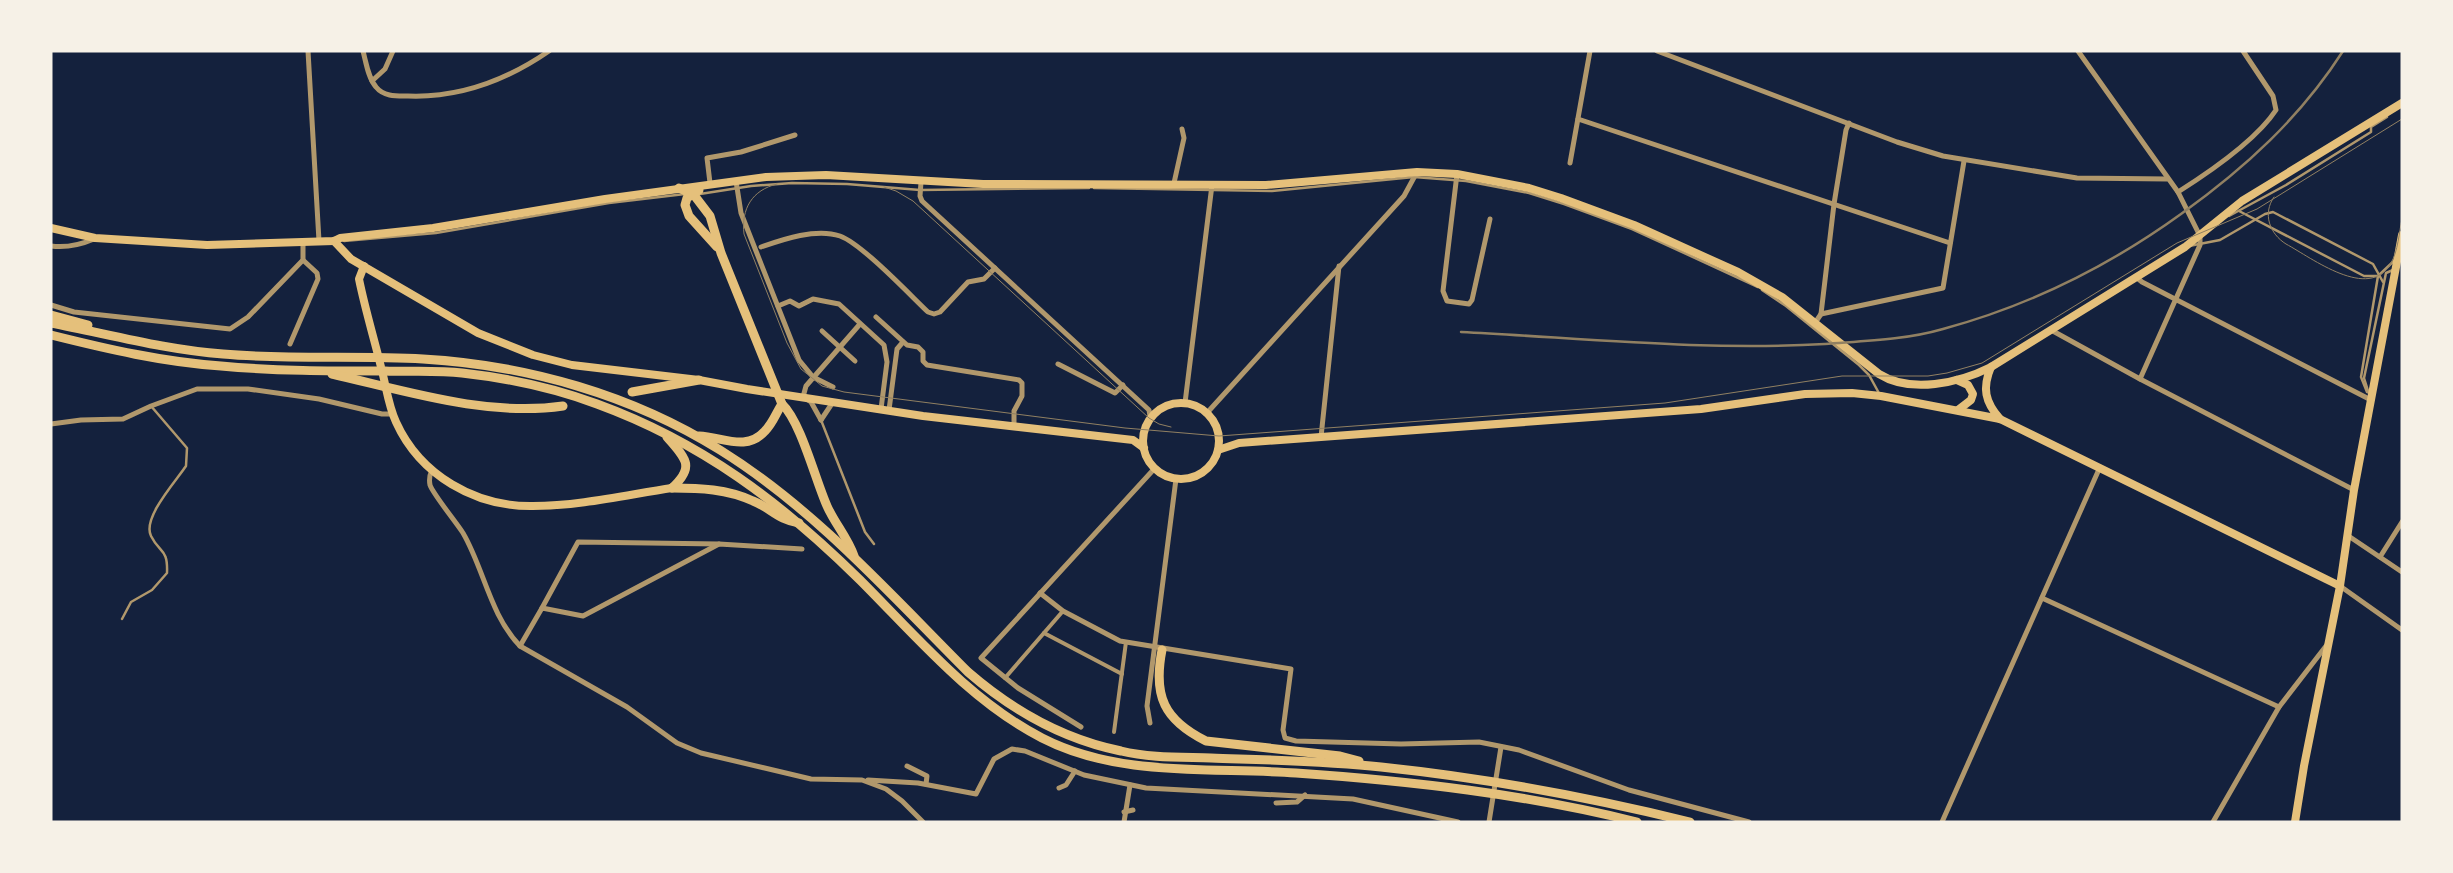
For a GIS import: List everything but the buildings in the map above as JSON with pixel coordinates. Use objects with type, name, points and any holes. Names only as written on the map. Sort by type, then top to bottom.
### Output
[{"type":"highway","points":[[679,188],[695,192],[707,212],[721,253],[781,402],[788,410],[795,424],[827,506],[838,527],[849,542],[854,559]]},
{"type":"highway","points":[[695,192],[685,202],[687,212],[721,253]]},
{"type":"highway","points":[[51,315],[165,345]]},
{"type":"highway","points":[[51,323],[220,354],[279,358],[421,359],[503,368],[605,395],[650,413],[696,436],[772,485],[800,507],[968,672],[991,692],[1030,718],[1070,737],[1121,752],[1146,755],[1313,761],[1380,767],[1526,787],[1614,804],[1690,822]]},
{"type":"highway","points":[[51,335],[152,358],[220,366],[314,370],[460,372],[521,383],[594,403],[664,433],[711,458],[738,476],[799,523],[962,682],[1000,713],[1044,739],[1090,756],[1147,768],[1291,773],[1393,781],[1505,795],[1638,822]]},
{"type":"highway","points":[[314,370],[470,404],[509,409],[539,410],[563,406]]},
{"type":"highway","points":[[632,392],[699,380]]},
{"type":"highway","points":[[696,436],[715,437],[739,444],[750,442],[766,430],[781,402]]},
{"type":"highway","points":[[664,433],[685,458],[687,465],[681,480],[672,488]]},
{"type":"highway","points":[[672,488],[701,488],[738,495],[755,501],[784,520],[799,523]]},
{"type":"highway","points":[[1158,649],[1159,684],[1162,701],[1172,718],[1188,732],[1206,741],[1340,756],[1380,767]]},
{"type":"main road","points":[[51,228],[95,238],[207,245],[334,241],[340,238],[433,228],[710,183],[726,182],[737,184],[766,177],[819,175],[921,186],[1174,183],[1212,187],[1416,174],[1457,176],[1529,188],[1634,225],[1764,285],[1861,363],[1897,383],[1920,385],[1956,380],[1977,374],[1991,367],[2185,247],[2200,241],[2220,219],[2402,103]]},
{"type":"main road","points":[[695,192],[726,182]]},
{"type":"main road","points":[[2295,822],[2340,586],[2354,490],[2399,269],[2402,235]]},
{"type":"main road","points":[[334,241],[351,259],[478,333],[533,355],[572,365],[699,380],[885,409],[1133,440],[1144,448],[1155,468],[1176,479],[1191,477],[1203,471],[1213,461],[1218,450],[1217,431],[1206,414],[1185,403],[1169,404],[1150,416],[1145,427],[1144,448]]},
{"type":"main road","points":[[364,266],[359,279],[392,414],[407,442],[432,470],[464,492],[497,504],[515,506],[555,505],[672,488]]},
{"type":"main road","points":[[1991,367],[1985,382],[1986,398],[2000,419]]},
{"type":"main road","points":[[1956,380],[1968,385],[1973,394],[1971,400],[1958,410]]},
{"type":"main road","points":[[1218,450],[1235,444],[1701,409],[1819,393],[1852,393],[1881,396],[2000,419],[2340,586]]},
{"type":"street","points":[[308,51],[319,241]]},
{"type":"street","points":[[363,51],[372,81],[376,88],[387,95],[443,95],[470,90],[522,68],[549,51]]},
{"type":"street","points":[[372,81],[386,69],[393,51]]},
{"type":"street","points":[[1570,163],[1590,51]]},
{"type":"street","points":[[1657,51],[1897,142],[1964,161],[2077,178],[2167,179]]},
{"type":"street","points":[[2078,51],[2178,192],[2200,241],[2140,379]]},
{"type":"street","points":[[2178,192],[2197,180],[2266,124],[2276,110],[2273,96],[2243,51]]},
{"type":"street","points":[[1578,119],[1950,243]]},
{"type":"street","points":[[1818,327],[1834,204],[1846,130],[1849,124]]},
{"type":"street","points":[[1174,183],[1184,138],[1182,129]]},
{"type":"street","points":[[710,183],[707,158],[741,152],[795,135]]},
{"type":"street","points":[[1821,314],[1943,288],[1964,161]]},
{"type":"street","points":[[1206,414],[1404,196],[1416,174]]},
{"type":"street","points":[[1457,176],[1443,291],[1447,301],[1469,304],[1472,300],[1490,219]]},
{"type":"street","points":[[737,184],[741,213],[799,360],[813,377],[833,387]]},
{"type":"street","points":[[921,186],[922,200],[1149,410],[1150,416]]},
{"type":"street","points":[[1185,403],[1212,187]]},
{"type":"street","points":[[761,247],[797,235],[840,236],[862,250],[928,312],[934,314],[940,312],[968,282],[984,279],[995,268]]},
{"type":"street","points":[[51,246],[64,248],[95,238]]},
{"type":"street","points":[[290,344],[318,279],[316,273],[304,260],[303,242]]},
{"type":"street","points":[[51,305],[74,312],[230,329],[248,317],[304,260]]},
{"type":"street","points":[[1321,437],[1339,266]]},
{"type":"street","points":[[2136,277],[2142,282],[2372,400]]},
{"type":"street","points":[[778,306],[790,301],[799,306],[813,299],[839,304],[884,345],[887,362],[885,409]]},
{"type":"street","points":[[876,317],[903,342],[921,348],[924,352],[923,361],[929,366],[1019,380],[1023,386],[1015,408],[1014,426]]},
{"type":"street","points":[[821,420],[811,402],[803,397],[806,386],[860,324]]},
{"type":"street","points":[[2051,330],[2140,379],[2354,490]]},
{"type":"street","points":[[822,331],[855,361]]},
{"type":"street","points":[[885,409],[897,349],[903,342]]},
{"type":"street","points":[[1058,364],[1115,394],[1122,385]]},
{"type":"street","points":[[51,424],[81,420],[123,419],[151,406],[197,389],[248,388],[319,399],[382,414],[392,414]]},
{"type":"street","points":[[821,420],[826,409],[834,401]]},
{"type":"street","points":[[1942,822],[2100,467]]},
{"type":"street","points":[[1081,727],[1005,678],[981,658],[1155,468]]},
{"type":"street","points":[[432,470],[430,485],[466,539],[496,610],[512,638],[520,646],[627,707],[677,744],[701,753],[811,779],[926,784],[976,794],[994,759],[1012,749],[1025,751],[1075,771],[1130,785],[1203,792],[1304,795],[1354,799],[1458,822]]},
{"type":"street","points":[[1150,723],[1147,706],[1158,649],[1176,479]]},
{"type":"street","points":[[2380,557],[2402,522]]},
{"type":"street","points":[[2347,535],[2402,572]]},
{"type":"street","points":[[520,646],[578,542],[719,544],[802,549]]},
{"type":"street","points":[[542,608],[583,616],[719,544]]},
{"type":"street","points":[[2340,586],[2402,630]]},
{"type":"street","points":[[1040,593],[1063,611],[1126,642],[1158,649],[1291,669],[1283,730],[1285,738],[1296,742],[1401,744],[1479,742],[1519,750],[1629,790],[1749,822]]},
{"type":"street","points":[[2042,598],[2279,707]]},
{"type":"street","points":[[1005,678],[1063,611]]},
{"type":"street","points":[[1044,633],[1122,674]]},
{"type":"street","points":[[1113,735],[1126,642]]},
{"type":"street","points":[[2213,822],[2279,707],[2328,644]]},
{"type":"street","points":[[1489,822],[1500,747]]},
{"type":"street","points":[[906,766],[927,776],[926,784]]},
{"type":"street","points":[[1058,786],[1066,785],[1075,771]]},
{"type":"street","points":[[862,780],[886,790],[902,801],[923,822]]},
{"type":"street","points":[[1123,818],[1125,797],[1130,785]]},
{"type":"street","points":[[1276,803],[1297,802],[1304,795]]},
{"type":"street","points":[[1282,808],[1285,802]]},
{"type":"street","points":[[1123,818],[1133,810]]},
{"type":"lane","points":[[334,241],[436,233],[737,184],[819,183],[884,187],[1212,187]]},
{"type":"lane","points":[[2236,210],[2361,275],[2378,276],[2400,259]]},
{"type":"lane","points":[[2200,241],[2220,240],[2268,213],[2278,213],[2373,264],[2383,282]]},
{"type":"lane","points":[[2372,400],[2364,378],[2383,282],[2386,273],[2399,269]]},
{"type":"lane","points":[[2372,400],[2360,379],[2378,276]]},
{"type":"lane","points":[[1861,363],[1881,396]]},
{"type":"lane","points":[[122,618],[129,605],[152,590],[167,573],[167,558],[151,537],[150,521],[186,466],[188,457],[187,448],[151,406]]},
{"type":"lane","points":[[821,420],[865,532],[874,544]]},
{"type":"tram line","points":[[777,184],[761,191],[750,202],[744,216],[744,234],[787,343],[801,369],[822,386],[844,392],[1125,428],[1219,436],[1665,403],[1842,376],[1928,376],[1947,373],[1982,363],[2177,243],[2257,209],[2402,119]]},
{"type":"tram line","points":[[884,187],[896,191],[913,201],[1149,418],[1159,424],[1171,427]]},
{"type":"tram line","points":[[2274,197],[2270,203],[2268,217],[2272,229],[2280,240],[2325,266],[2355,278],[2369,278],[2381,274],[2391,263],[2397,247],[2402,219]]},
{"type":"railway","points":[[1461,332],[1643,343],[1780,346],[1899,338],[1929,333],[1975,320],[2037,296],[2096,267],[2154,233],[2205,197],[2249,160],[2290,120],[2309,98],[2343,51]]}]
